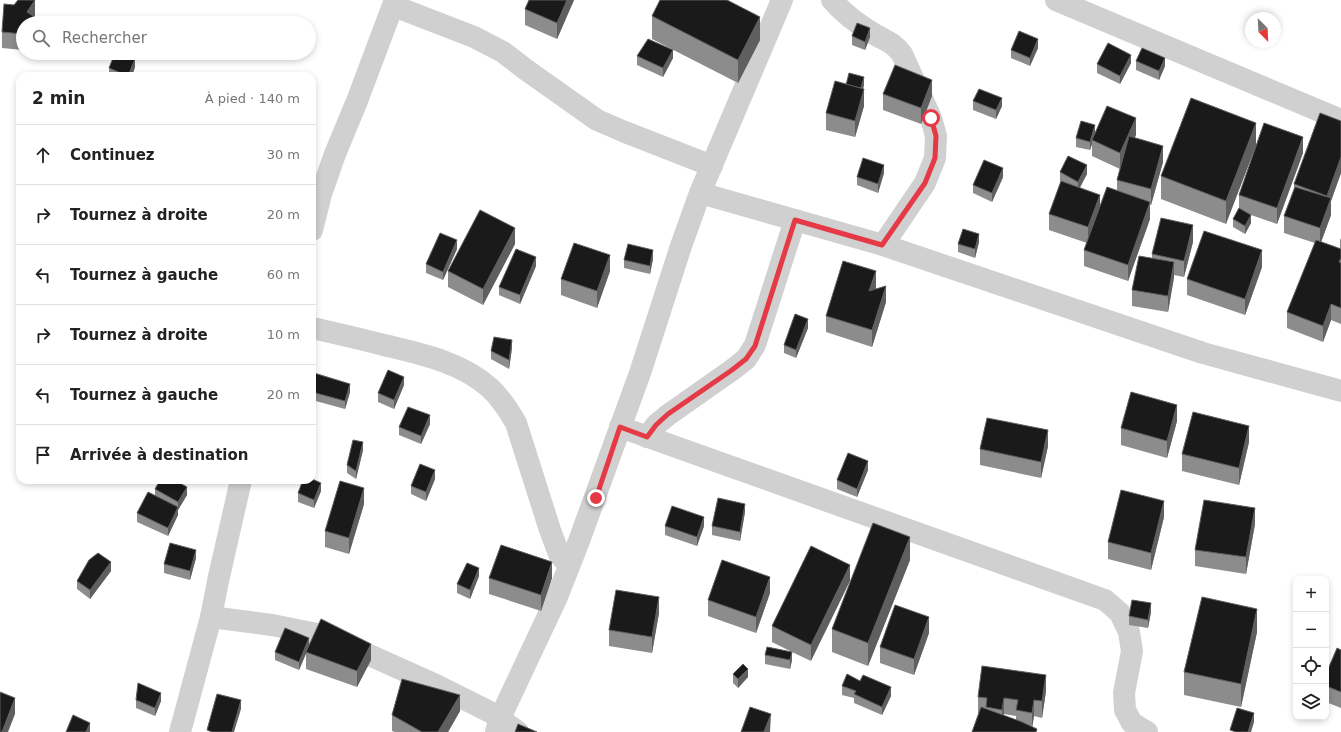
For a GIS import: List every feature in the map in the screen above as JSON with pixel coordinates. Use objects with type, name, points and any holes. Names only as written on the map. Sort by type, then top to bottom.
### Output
[{"type":"street","points":[[498,725],[556,597],[596,498],[640,373],[681,246],[700,193],[782,0]]},
{"type":"street","points":[[832,0],[853,19],[874,34],[895,45],[902,54],[931,118],[936,136],[935,158],[925,183],[882,245]]},
{"type":"street","points":[[1056,0],[1341,120]]},
{"type":"street","points":[[316,217],[335,154],[394,3],[474,37],[504,52],[525,69],[597,120],[712,166]]},
{"type":"street","points":[[700,193],[882,245],[1203,353],[1341,391]]},
{"type":"street","points":[[647,437],[656,425],[668,414],[746,359],[755,346],[795,220]]},
{"type":"street","points":[[316,329],[423,354],[459,367],[476,377],[491,389],[508,410],[516,423],[550,530],[559,554],[569,565]]},
{"type":"street","points":[[620,427],[1105,600],[1120,614],[1129,632],[1132,651],[1124,693],[1125,710],[1132,723],[1147,732]]},
{"type":"street","points":[[180,732],[211,617],[240,484]]},
{"type":"street","points":[[211,617],[272,625],[327,636],[436,685],[498,725],[518,732]]},
{"type":"building","points":[[18,0],[35,0],[27,12],[33,16],[16,16],[16,33],[2,32],[4,4],[14,5]]},
{"type":"building","points":[[529,0],[567,0],[557,23],[525,9]]},
{"type":"building","points":[[660,0],[727,0],[760,17],[738,60],[652,16]]},
{"type":"building","points":[[857,23],[870,28],[865,42],[852,36]]},
{"type":"building","points":[[1019,31],[1038,39],[1030,58],[1011,50]]},
{"type":"building","points":[[648,39],[673,50],[663,68],[637,56]]},
{"type":"building","points":[[1108,43],[1131,55],[1120,76],[1097,64]]},
{"type":"building","points":[[1142,48],[1165,58],[1159,71],[1136,61]]},
{"type":"building","points":[[112,60],[135,60],[130,72],[118,72],[109,68]]},
{"type":"building","points":[[895,65],[932,80],[921,108],[883,94]]},
{"type":"building","points":[[849,73],[864,77],[861,88],[846,85]]},
{"type":"building","points":[[835,81],[864,89],[855,121],[826,113]]},
{"type":"building","points":[[979,89],[1002,98],[996,110],[973,101]]},
{"type":"building","points":[[1191,98],[1256,123],[1226,201],[1161,176]]},
{"type":"building","points":[[1107,106],[1136,118],[1120,153],[1092,140]]},
{"type":"building","points":[[1320,113],[1341,121],[1341,157],[1327,196],[1294,184]]},
{"type":"building","points":[[1081,121],[1095,125],[1090,142],[1076,138]]},
{"type":"building","points":[[1264,123],[1303,137],[1277,208],[1239,195]]},
{"type":"building","points":[[1129,136],[1163,146],[1151,189],[1117,180]]},
{"type":"building","points":[[1068,156],[1087,165],[1078,182],[1060,172]]},
{"type":"building","points":[[863,158],[884,165],[878,184],[857,177]]},
{"type":"building","points":[[984,160],[1003,168],[992,193],[973,185]]},
{"type":"building","points":[[1061,181],[1100,195],[1088,227],[1049,214]]},
{"type":"building","points":[[1107,187],[1150,202],[1128,265],[1084,250]]},
{"type":"building","points":[[1295,187],[1331,198],[1320,228],[1284,216]]},
{"type":"building","points":[[1239,208],[1251,215],[1245,226],[1233,219]]},
{"type":"building","points":[[480,210],[515,228],[483,289],[448,271]]},
{"type":"building","points":[[1161,218],[1193,225],[1184,261],[1152,254]]},
{"type":"building","points":[[963,229],[979,234],[975,249],[958,244]]},
{"type":"building","points":[[1204,231],[1262,250],[1245,299],[1187,279]]},
{"type":"building","points":[[440,233],[457,240],[443,272],[426,264]]},
{"type":"building","points":[[1316,240],[1341,249],[1341,258],[1339,262],[1341,263],[1341,308],[1331,304],[1323,326],[1287,312]]},
{"type":"building","points":[[574,243],[610,255],[597,291],[561,279]]},
{"type":"building","points":[[628,244],[653,250],[650,266],[624,260]]},
{"type":"building","points":[[516,249],[536,257],[520,295],[499,287]]},
{"type":"building","points":[[1139,256],[1174,262],[1168,296],[1132,290]]},
{"type":"building","points":[[843,261],[876,271],[869,291],[886,286],[872,330],[826,316]]},
{"type":"building","points":[[795,314],[808,319],[796,350],[784,345]]},
{"type":"building","points":[[494,337],[512,340],[509,360],[491,351]]},
{"type":"building","points":[[388,370],[404,377],[394,400],[378,393]]},
{"type":"building","points":[[316,374],[350,384],[345,401],[316,393]]},
{"type":"building","points":[[1131,392],[1177,405],[1167,441],[1121,428]]},
{"type":"building","points":[[408,407],[430,415],[421,436],[399,427]]},
{"type":"building","points":[[1193,412],[1249,426],[1239,468],[1182,454]]},
{"type":"building","points":[[987,418],[1048,430],[1041,462],[980,449]]},
{"type":"building","points":[[353,440],[363,442],[356,471],[347,465]]},
{"type":"building","points":[[848,453],[868,461],[857,489],[837,480]]},
{"type":"building","points":[[420,464],[435,470],[426,492],[411,486]]},
{"type":"building","points":[[316,481],[321,483],[314,500],[298,493],[301,484],[316,484]]},
{"type":"building","points":[[340,481],[364,488],[349,538],[325,531]]},
{"type":"building","points":[[158,484],[181,484],[187,487],[178,502],[155,489]]},
{"type":"building","points":[[1121,490],[1164,501],[1151,553],[1108,542]]},
{"type":"building","points":[[148,492],[178,507],[168,528],[137,513]]},
{"type":"building","points":[[718,498],[745,504],[740,532],[712,526]]},
{"type":"building","points":[[1204,500],[1255,508],[1246,557],[1195,550]]},
{"type":"building","points":[[672,506],[704,517],[697,537],[665,526]]},
{"type":"building","points":[[873,523],[910,537],[868,643],[832,629]]},
{"type":"building","points":[[170,543],[196,550],[190,571],[164,564]]},
{"type":"building","points":[[501,545],[552,562],[541,595],[489,578]]},
{"type":"building","points":[[811,546],[850,565],[811,645],[772,626]]},
{"type":"building","points":[[98,553],[111,562],[90,590],[77,581],[89,560]]},
{"type":"building","points":[[722,560],[770,577],[756,617],[708,600]]},
{"type":"building","points":[[467,563],[479,568],[470,590],[457,584]]},
{"type":"building","points":[[616,590],[659,597],[652,637],[609,630]]},
{"type":"building","points":[[1202,597],[1257,609],[1241,684],[1184,672]]},
{"type":"building","points":[[1132,600],[1151,603],[1148,620],[1129,616]]},
{"type":"building","points":[[895,605],[929,617],[914,659],[880,647]]},
{"type":"building","points":[[321,619],[371,644],[357,671],[306,652]]},
{"type":"building","points":[[285,628],[309,638],[299,662],[275,652]]},
{"type":"building","points":[[767,647],[792,652],[790,660],[765,655]]},
{"type":"building","points":[[1337,648],[1341,650],[1341,692],[1329,687],[1329,667]]},
{"type":"building","points":[[743,664],[748,669],[738,679],[733,674]]},
{"type":"building","points":[[982,666],[1046,675],[1042,701],[1034,700],[1032,713],[1016,710],[1018,700],[1004,698],[1002,710],[986,707],[987,698],[978,697]]},
{"type":"building","points":[[847,674],[860,681],[863,675],[891,687],[882,707],[854,694],[856,691],[842,686]]},
{"type":"building","points":[[402,679],[460,695],[438,732],[422,732],[392,715]]},
{"type":"building","points":[[138,683],[161,693],[155,708],[136,700]]},
{"type":"building","points":[[0,692],[15,698],[2,732],[0,732]]},
{"type":"building","points":[[217,694],[241,700],[232,732],[212,732],[207,730]]},
{"type":"building","points":[[750,707],[771,714],[764,732],[741,732]]},
{"type":"building","points":[[981,707],[1022,722],[1037,729],[1036,732],[972,732]]},
{"type":"building","points":[[1237,708],[1254,713],[1248,732],[1236,732],[1230,730]]},
{"type":"building","points":[[73,715],[90,723],[86,732],[66,732]]},
{"type":"building","points":[[518,724],[537,732],[515,732]]},
{"type":"route","points":[[596,498],[620,427],[647,437],[656,425],[668,414],[746,359],[755,346],[795,220],[882,245],[925,183],[935,158],[936,136],[931,118]]}]
